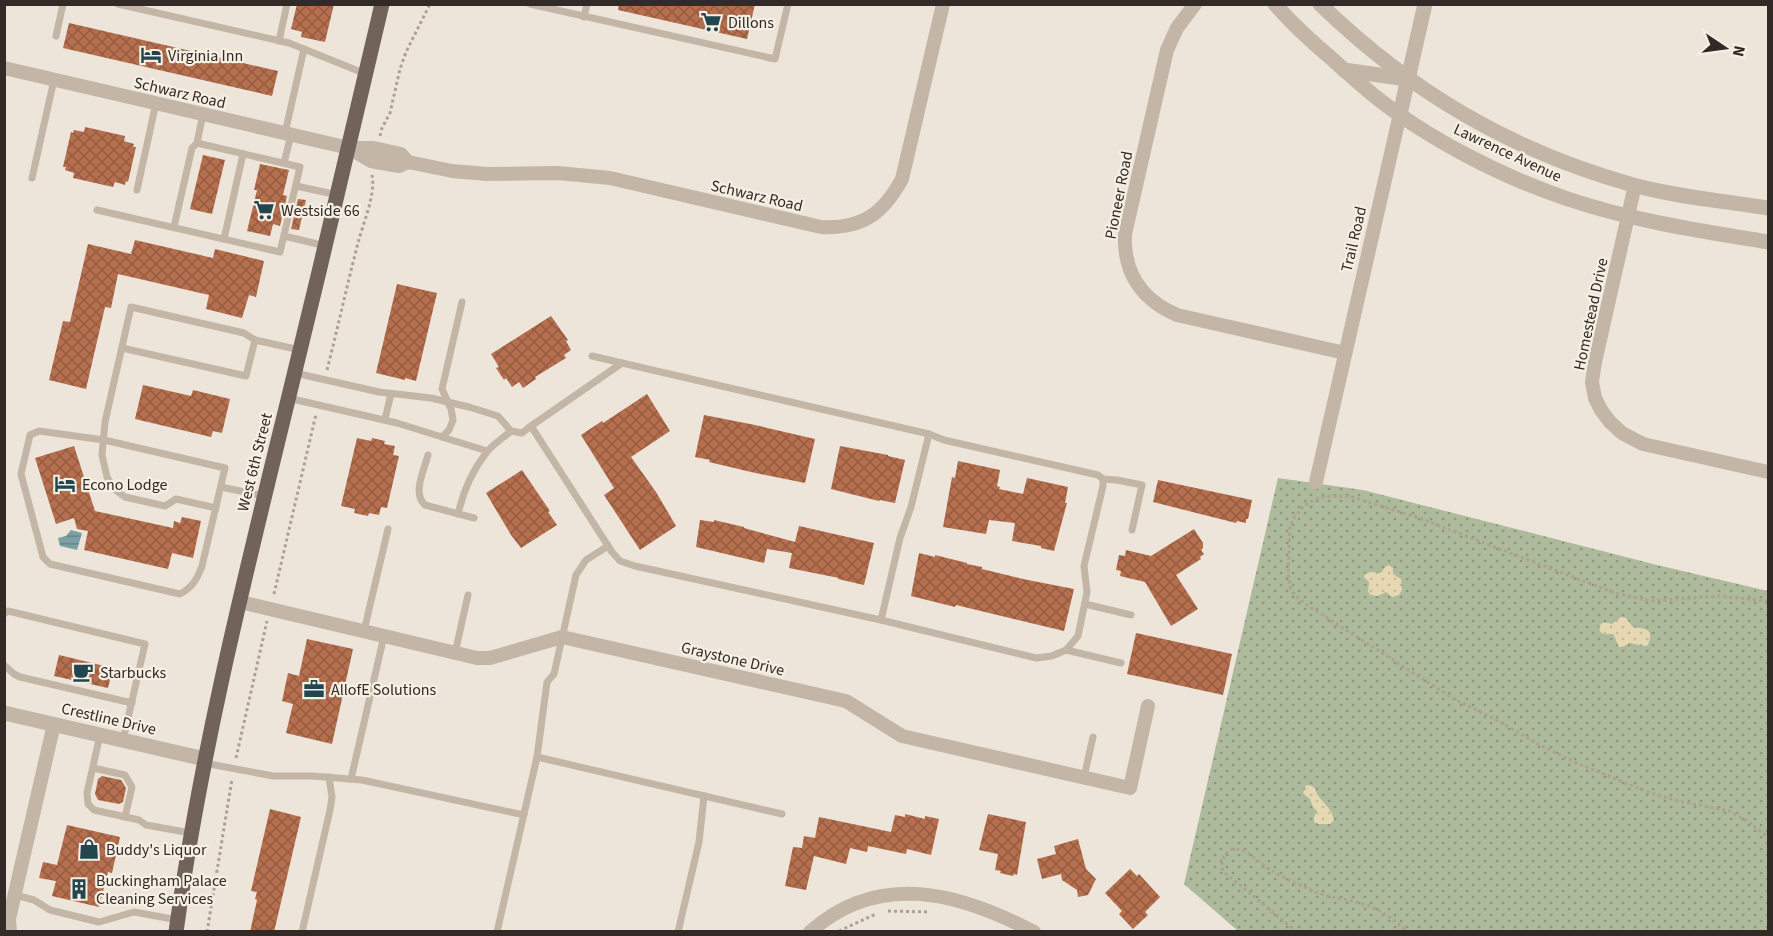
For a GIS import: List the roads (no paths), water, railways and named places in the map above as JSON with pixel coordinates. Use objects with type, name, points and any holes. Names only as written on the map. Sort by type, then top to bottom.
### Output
[{"type":"main road","name":"West 6th Street","points":[[177,926],[205,761],[240,602],[382,4]]},
{"type":"street","name":"Schwarz Road","points":[[4,68],[349,148],[374,148],[401,154],[408,162],[452,171],[487,174],[558,173],[610,178],[821,227],[840,228],[869,218],[881,209],[894,195],[902,179],[943,4]]},
{"type":"street","name":"Pioneer Road","points":[[1196,4],[1177,28],[1167,50],[1125,234],[1124,250],[1128,268],[1145,294],[1162,309],[1177,315],[1346,353]]},
{"type":"street","name":"Lawrence Avenue","points":[[1275,4],[1292,24],[1373,95],[1469,156],[1506,174],[1568,199],[1628,217],[1768,242]]},
{"type":"street","name":"Lawrence Avenue","points":[[1320,4],[1361,42],[1408,79],[1460,113],[1492,130],[1552,157],[1635,185],[1768,208]]},
{"type":"street","name":"Trail Road","points":[[1316,482],[1425,4]]},
{"type":"street","points":[[1344,70],[1408,79]]},
{"type":"street","name":"Homestead Drive","points":[[1635,185],[1595,362],[1592,382],[1595,398],[1610,422],[1622,433],[1643,444],[1768,472]]},
{"type":"street","name":"Graystone Drive","points":[[240,602],[477,658],[490,658],[562,637],[846,701],[902,736],[1130,788],[1148,706]]},
{"type":"street","name":"Crestline Drive","points":[[4,713],[205,761]]},
{"type":"street","points":[[10,932],[9,919],[54,724]]},
{"type":"street","points":[[810,932],[822,920],[842,908],[866,899],[908,892],[934,894],[977,905],[1034,932]]},
{"type":"lane","points":[[56,36],[63,4]]},
{"type":"lane","points":[[118,4],[279,41],[366,74]]},
{"type":"lane","points":[[279,41],[287,4]]},
{"type":"lane","points":[[530,4],[775,59],[788,4]]},
{"type":"lane","points":[[567,13],[569,4]]},
{"type":"lane","points":[[584,16],[586,4]]},
{"type":"lane","points":[[284,163],[304,49]]},
{"type":"lane","points":[[32,178],[54,80]]},
{"type":"lane","points":[[137,190],[156,104]]},
{"type":"lane","points":[[174,227],[192,148],[197,143],[203,114]]},
{"type":"lane","points":[[97,210],[280,252],[300,167],[197,143]]},
{"type":"lane","points":[[224,239],[243,154]]},
{"type":"lane","points":[[296,186],[338,195]]},
{"type":"lane","points":[[284,236],[326,246]]},
{"type":"lane","points":[[441,437],[449,430],[453,420],[442,389],[462,302]]},
{"type":"lane","points":[[216,508],[176,499],[165,506],[125,496],[114,489],[107,477],[102,455],[105,422],[131,307],[244,333],[255,340],[300,350]]},
{"type":"lane","points":[[122,348],[246,376],[255,340]]},
{"type":"lane","points":[[592,356],[1098,475],[1103,479],[1142,485],[1132,530]]},
{"type":"lane","points":[[295,373],[391,394],[448,402],[498,416],[511,431],[522,433],[622,363]]},
{"type":"lane","points":[[385,419],[391,394]]},
{"type":"lane","points":[[288,398],[385,419],[487,451]]},
{"type":"lane","points":[[531,426],[608,546],[621,561],[1036,658],[1052,656],[1066,650],[1078,636],[1087,592],[1084,566],[1103,479]]},
{"type":"lane","points":[[458,514],[466,486],[487,451],[511,431]]},
{"type":"lane","points":[[39,432],[104,440],[225,468],[198,578],[191,588],[180,594],[50,564],[42,557],[21,474],[30,435],[39,432]]},
{"type":"lane","points":[[881,620],[900,538],[911,507],[929,435]]},
{"type":"lane","points":[[428,455],[418,494],[420,501],[425,505],[474,518]]},
{"type":"lane","points":[[221,486],[264,496]]},
{"type":"lane","points":[[364,631],[388,529]]},
{"type":"lane","points":[[497,932],[537,757],[547,682],[554,674],[576,574],[586,560],[608,546]]},
{"type":"lane","points":[[455,653],[468,595]]},
{"type":"lane","points":[[1085,604],[1131,615]]},
{"type":"lane","points":[[4,614],[8,611],[145,644],[123,740]]},
{"type":"lane","points":[[351,779],[384,636]]},
{"type":"lane","points":[[1066,650],[1121,663]]},
{"type":"lane","points":[[4,665],[20,677],[132,703]]},
{"type":"lane","points":[[100,735],[87,793],[88,804],[94,810],[139,820],[146,825],[191,833]]},
{"type":"lane","points":[[1084,777],[1093,737]]},
{"type":"lane","points":[[537,757],[782,814]]},
{"type":"lane","points":[[205,761],[273,776],[291,775],[362,780],[524,815]]},
{"type":"lane","points":[[93,768],[125,775],[132,787],[125,817]]},
{"type":"lane","points":[[302,932],[330,810],[332,797],[329,777]]},
{"type":"lane","points":[[678,932],[699,842],[704,796]]},
{"type":"lane","points":[[15,895],[34,900],[50,910],[99,921],[134,912],[177,926]]},
{"type":"water","points":[[71,530],[82,533],[77,550],[60,546],[58,538],[66,536]]},
{"type":"place","name":"Dillons","points":[[711,22]]},
{"type":"place","name":"Virginia Inn","points":[[151,55]]},
{"type":"place","name":"Westside 66","points":[[264,210]]},
{"type":"place","name":"Econo Lodge","points":[[65,484]]},
{"type":"place","name":"Starbucks","points":[[83,672]]},
{"type":"place","name":"AllofE Solutions","points":[[314,689]]},
{"type":"place","name":"Buddy's Liquor","points":[[89,849]]},
{"type":"place","name":"Buckingham Palace Cleaning Services","points":[[79,889]]}]
